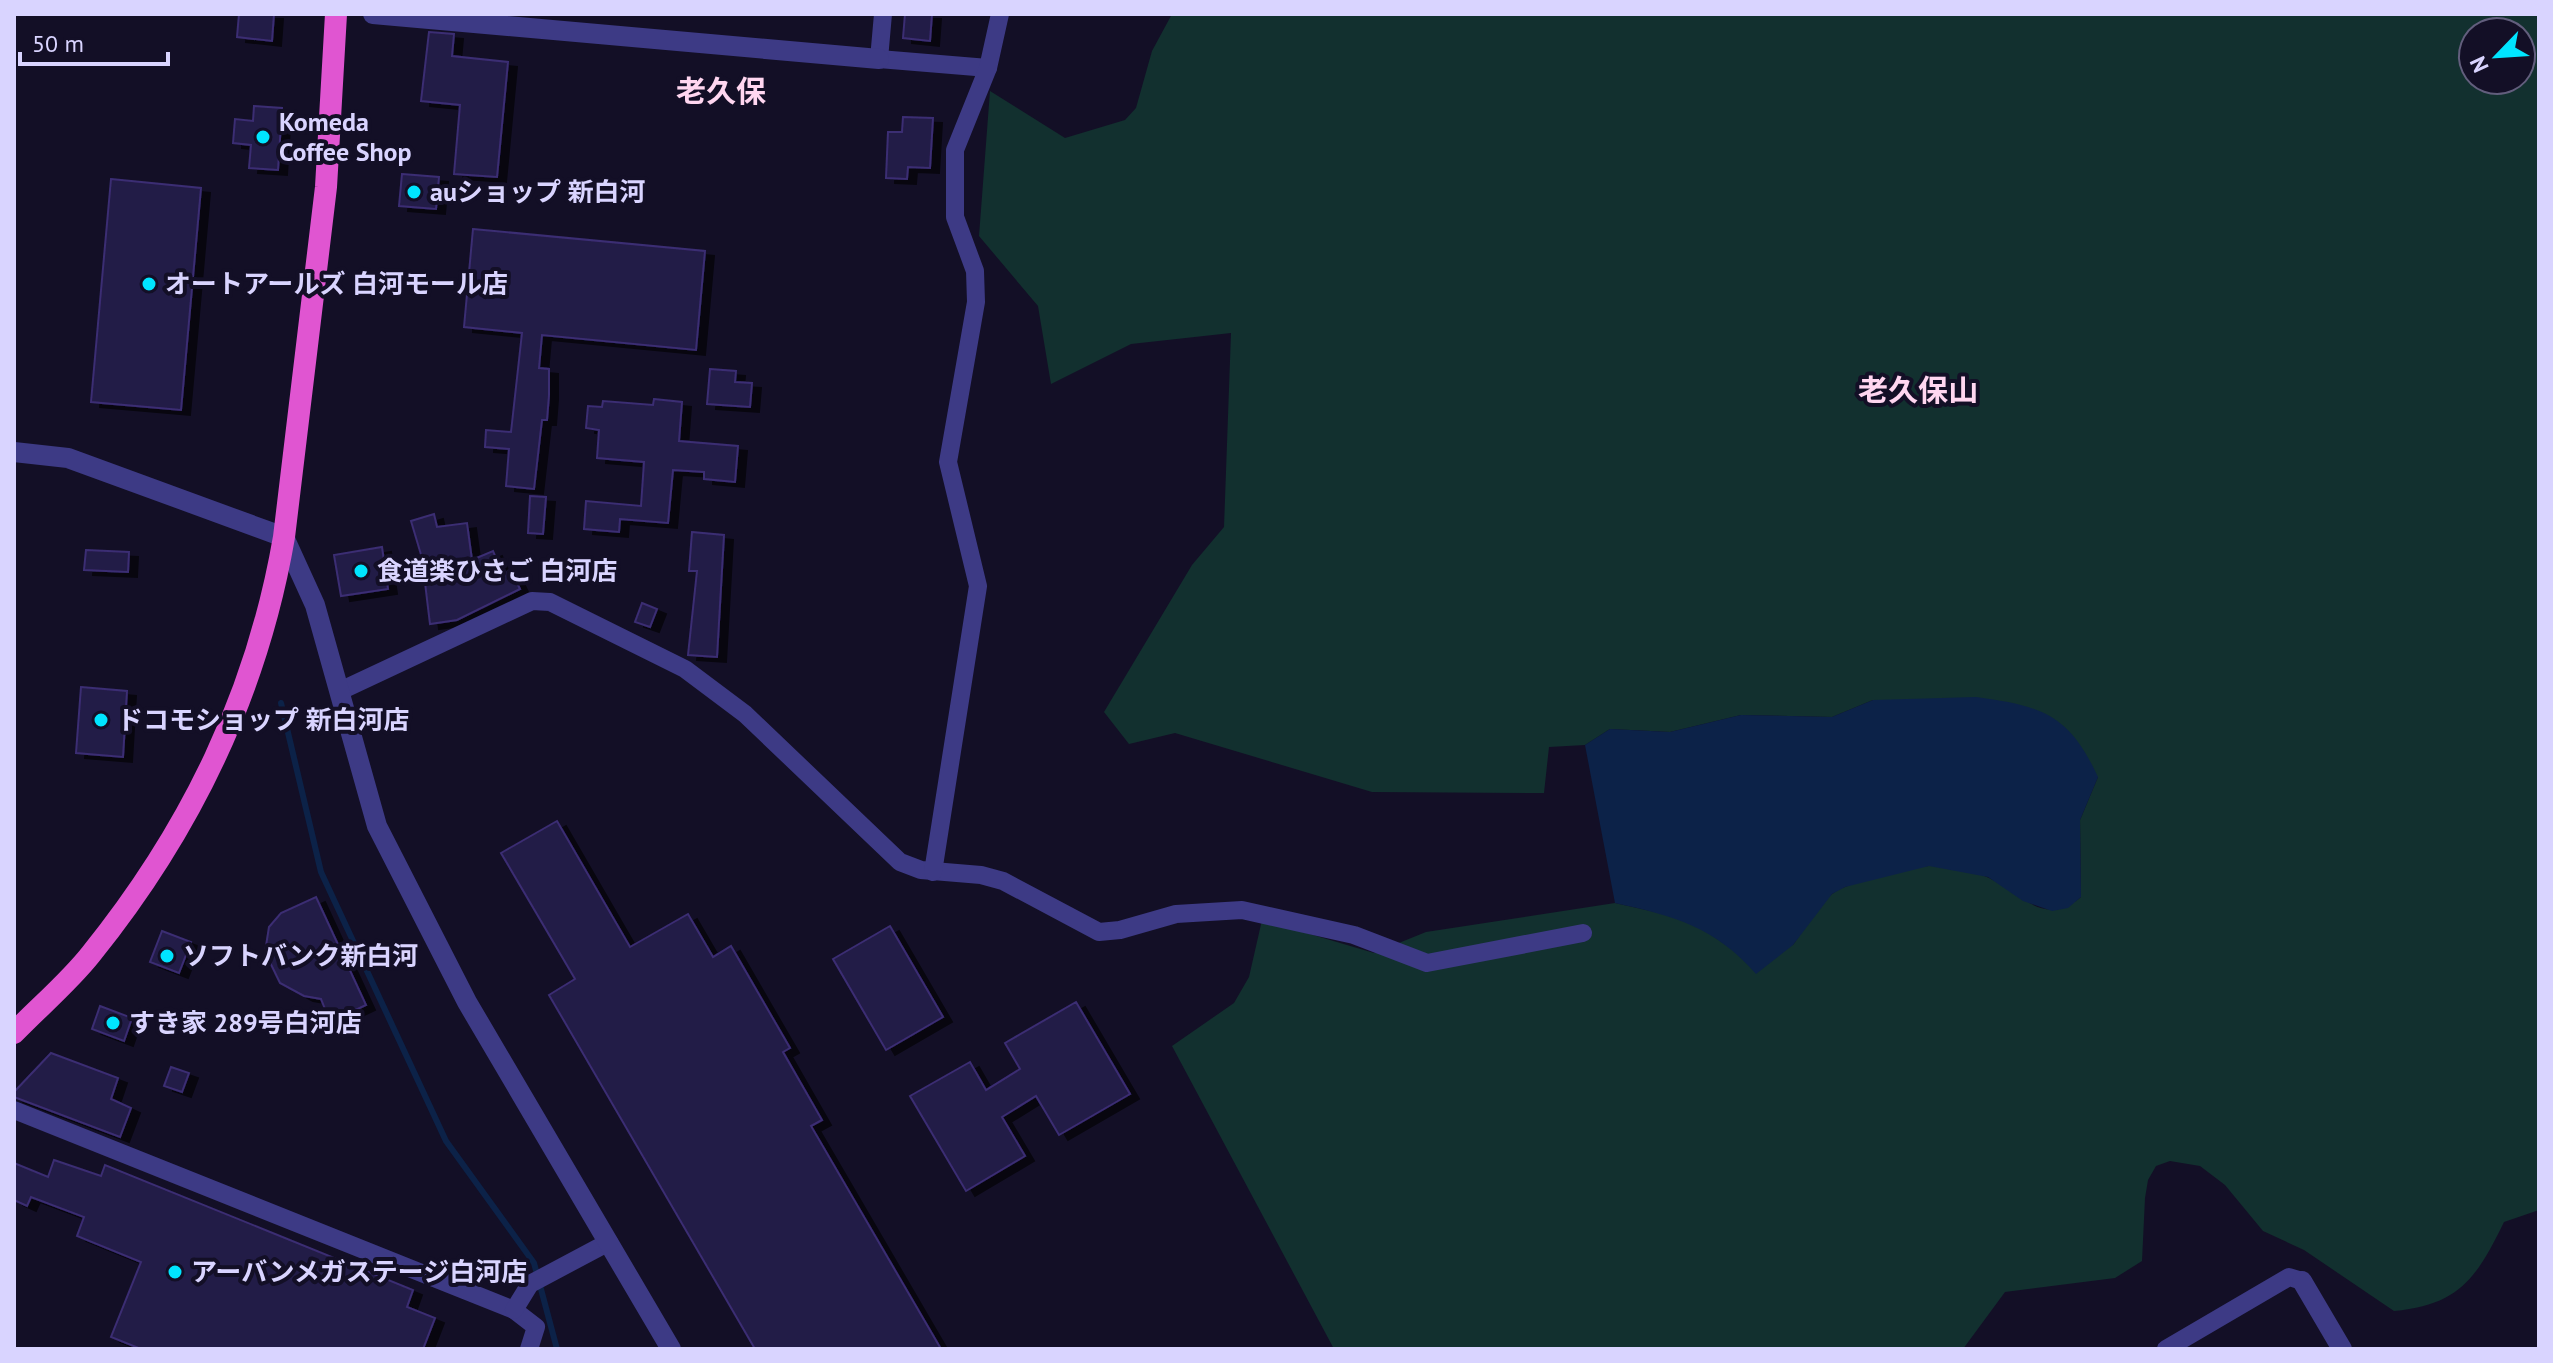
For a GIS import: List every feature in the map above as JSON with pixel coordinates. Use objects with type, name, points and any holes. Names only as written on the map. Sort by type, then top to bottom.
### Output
[{"type":"highway","points":[[14,1033],[90,956],[169,848],[230,730],[276,583],[284,537],[326,187],[336,14]]},
{"type":"street","points":[[373,14],[988,68]]},
{"type":"street","points":[[879,59],[883,14]]},
{"type":"street","points":[[933,872],[978,586],[948,462],[976,302],[975,271],[955,217],[955,150],[988,68],[1000,14]]},
{"type":"street","points":[[14,452],[68,458],[284,537],[315,605],[377,826],[467,1002],[671,1349]]},
{"type":"street","points":[[340,691],[493,617],[532,601],[550,602],[685,669],[745,714],[900,862],[933,872],[981,875],[1003,881],[1099,932],[1120,930],[1176,914],[1209,909],[1242,910],[1354,935],[1427,963],[1583,933]]},
{"type":"street","points":[[14,1110],[514,1310],[536,1327],[529,1349]]},
{"type":"street","points":[[514,1310],[530,1284],[609,1242]]},
{"type":"street","points":[[2166,1349],[2194,1342],[2289,1277],[2302,1281],[2342,1349]]},
{"type":"green space","points":[[1172,14],[2539,14],[2539,1210],[2504,1222],[2475,1273],[2451,1295],[2417,1308],[2394,1311],[2304,1250],[2263,1231],[2225,1185],[2200,1166],[2170,1161],[2156,1166],[2148,1180],[2142,1261],[2115,1278],[2005,1292],[1963,1349],[1334,1349],[1172,1046],[1234,1003],[1249,977],[1262,920],[1374,953],[1426,932],[1615,903],[1673,916],[1701,928],[1738,953],[1793,945],[1823,903],[1843,888],[1866,879],[1929,866],[1983,875],[2034,905],[2056,909],[2068,906],[2081,897],[2080,820],[2098,777],[1873,700],[1832,717],[1741,715],[1670,732],[1610,729],[1585,745],[1549,747],[1544,793],[1372,792],[1175,733],[1129,744],[1104,712],[1192,565],[1224,527],[1231,333],[1131,344],[1051,384],[1038,306],[979,236],[990,91],[1065,138],[1125,120],[1136,108],[1152,51]]},
{"type":"water","points":[[1976,697],[2019,704],[2051,717],[2076,739],[2098,777],[2080,820],[2081,897],[2068,908],[2052,911],[2023,901],[1988,877],[1929,866],[1845,887],[1832,894],[1793,945],[1756,974],[1741,958],[1709,934],[1675,919],[1615,903],[1585,745],[1610,729],[1670,732],[1741,715],[1832,717],[1873,700]]},
{"type":"building","points":[[239,14],[274,14],[272,41],[237,37]]},
{"type":"building","points":[[905,14],[932,14],[930,41],[903,38]]},
{"type":"building","points":[[429,32],[454,34],[452,56],[508,62],[497,177],[454,174],[460,105],[421,101]]},
{"type":"building","points":[[254,106],[282,108],[278,170],[249,168],[251,145],[233,143],[235,119],[253,121]]},
{"type":"building","points":[[903,117],[933,118],[930,168],[908,167],[907,179],[886,178],[888,132],[902,132]]},
{"type":"building","points":[[402,174],[439,177],[436,209],[399,206]]},
{"type":"building","points":[[111,179],[201,188],[181,410],[91,402]]},
{"type":"building","points":[[473,229],[705,251],[696,350],[542,335],[539,368],[549,369],[549,395],[547,420],[542,420],[534,489],[506,486],[509,449],[485,447],[486,430],[511,432],[522,333],[464,327]]},
{"type":"building","points":[[710,369],[736,371],[735,382],[752,383],[750,407],[707,404]]},
{"type":"building","points":[[654,399],[682,402],[679,441],[738,446],[735,482],[704,479],[704,472],[673,470],[668,523],[620,519],[619,532],[584,529],[586,501],[641,506],[644,462],[597,458],[599,430],[586,428],[588,406],[602,407],[603,401],[653,405]]},
{"type":"building","points":[[530,496],[546,497],[543,534],[528,533]]},
{"type":"building","points":[[434,514],[437,527],[467,523],[472,560],[493,551],[503,574],[511,570],[520,589],[457,620],[430,624],[422,558],[411,521]]},
{"type":"building","points":[[692,532],[724,535],[717,657],[688,655],[697,571],[689,571]]},
{"type":"building","points":[[382,547],[388,589],[341,596],[334,555]]},
{"type":"building","points":[[86,550],[129,552],[128,572],[84,570]]},
{"type":"building","points":[[642,603],[657,609],[650,627],[635,622]]},
{"type":"building","points":[[81,687],[127,691],[123,757],[76,753]]},
{"type":"building","points":[[557,821],[630,947],[688,914],[713,957],[731,946],[790,1048],[783,1052],[822,1120],[811,1126],[941,1349],[755,1349],[549,995],[575,979],[501,853]]},
{"type":"building","points":[[316,897],[366,1005],[330,1022],[321,999],[304,996],[280,983],[265,952],[269,927],[281,913]]},
{"type":"building","points":[[890,926],[943,1017],[886,1050],[833,959]]},
{"type":"building","points":[[162,931],[191,942],[179,973],[150,962]]},
{"type":"building","points":[[1076,1002],[1130,1094],[1059,1135],[1036,1096],[1002,1117],[1025,1156],[966,1191],[910,1096],[970,1062],[986,1090],[1020,1069],[1005,1043]]},
{"type":"building","points":[[100,1006],[132,1018],[124,1041],[92,1029]]},
{"type":"building","points":[[51,1053],[118,1078],[111,1099],[131,1108],[120,1137],[14,1097],[14,1092]]},
{"type":"building","points":[[171,1067],[189,1073],[182,1092],[164,1086]]},
{"type":"building","points":[[54,1160],[101,1176],[105,1165],[413,1290],[407,1307],[435,1318],[423,1349],[141,1349],[111,1337],[141,1262],[77,1236],[84,1217],[31,1197],[27,1206],[14,1200],[14,1163],[48,1177]]},
{"type":"waterway","points":[[281,703],[321,872],[446,1141],[534,1263],[557,1349]]},
{"type":"place","name":"Komeda Coffee Shop","points":[[263,137]]},
{"type":"place","name":"auショップ 新白河","points":[[414,192]]},
{"type":"place","name":"オートアールズ 白河モール店","points":[[149,284]]},
{"type":"place","name":"食道楽ひさご 白河店","points":[[361,571]]},
{"type":"place","name":"ドコモショップ 新白河店","points":[[101,720]]},
{"type":"place","name":"ソフトバンク新白河","points":[[167,956]]},
{"type":"place","name":"すき家 289号白河店","points":[[113,1023]]},
{"type":"place","name":"アーバンメガステージ白河店","points":[[175,1272]]},
{"type":"district","name":"老久保","points":[[721,92]]},
{"type":"district","name":"老久保山","points":[[1918,391]]}]
